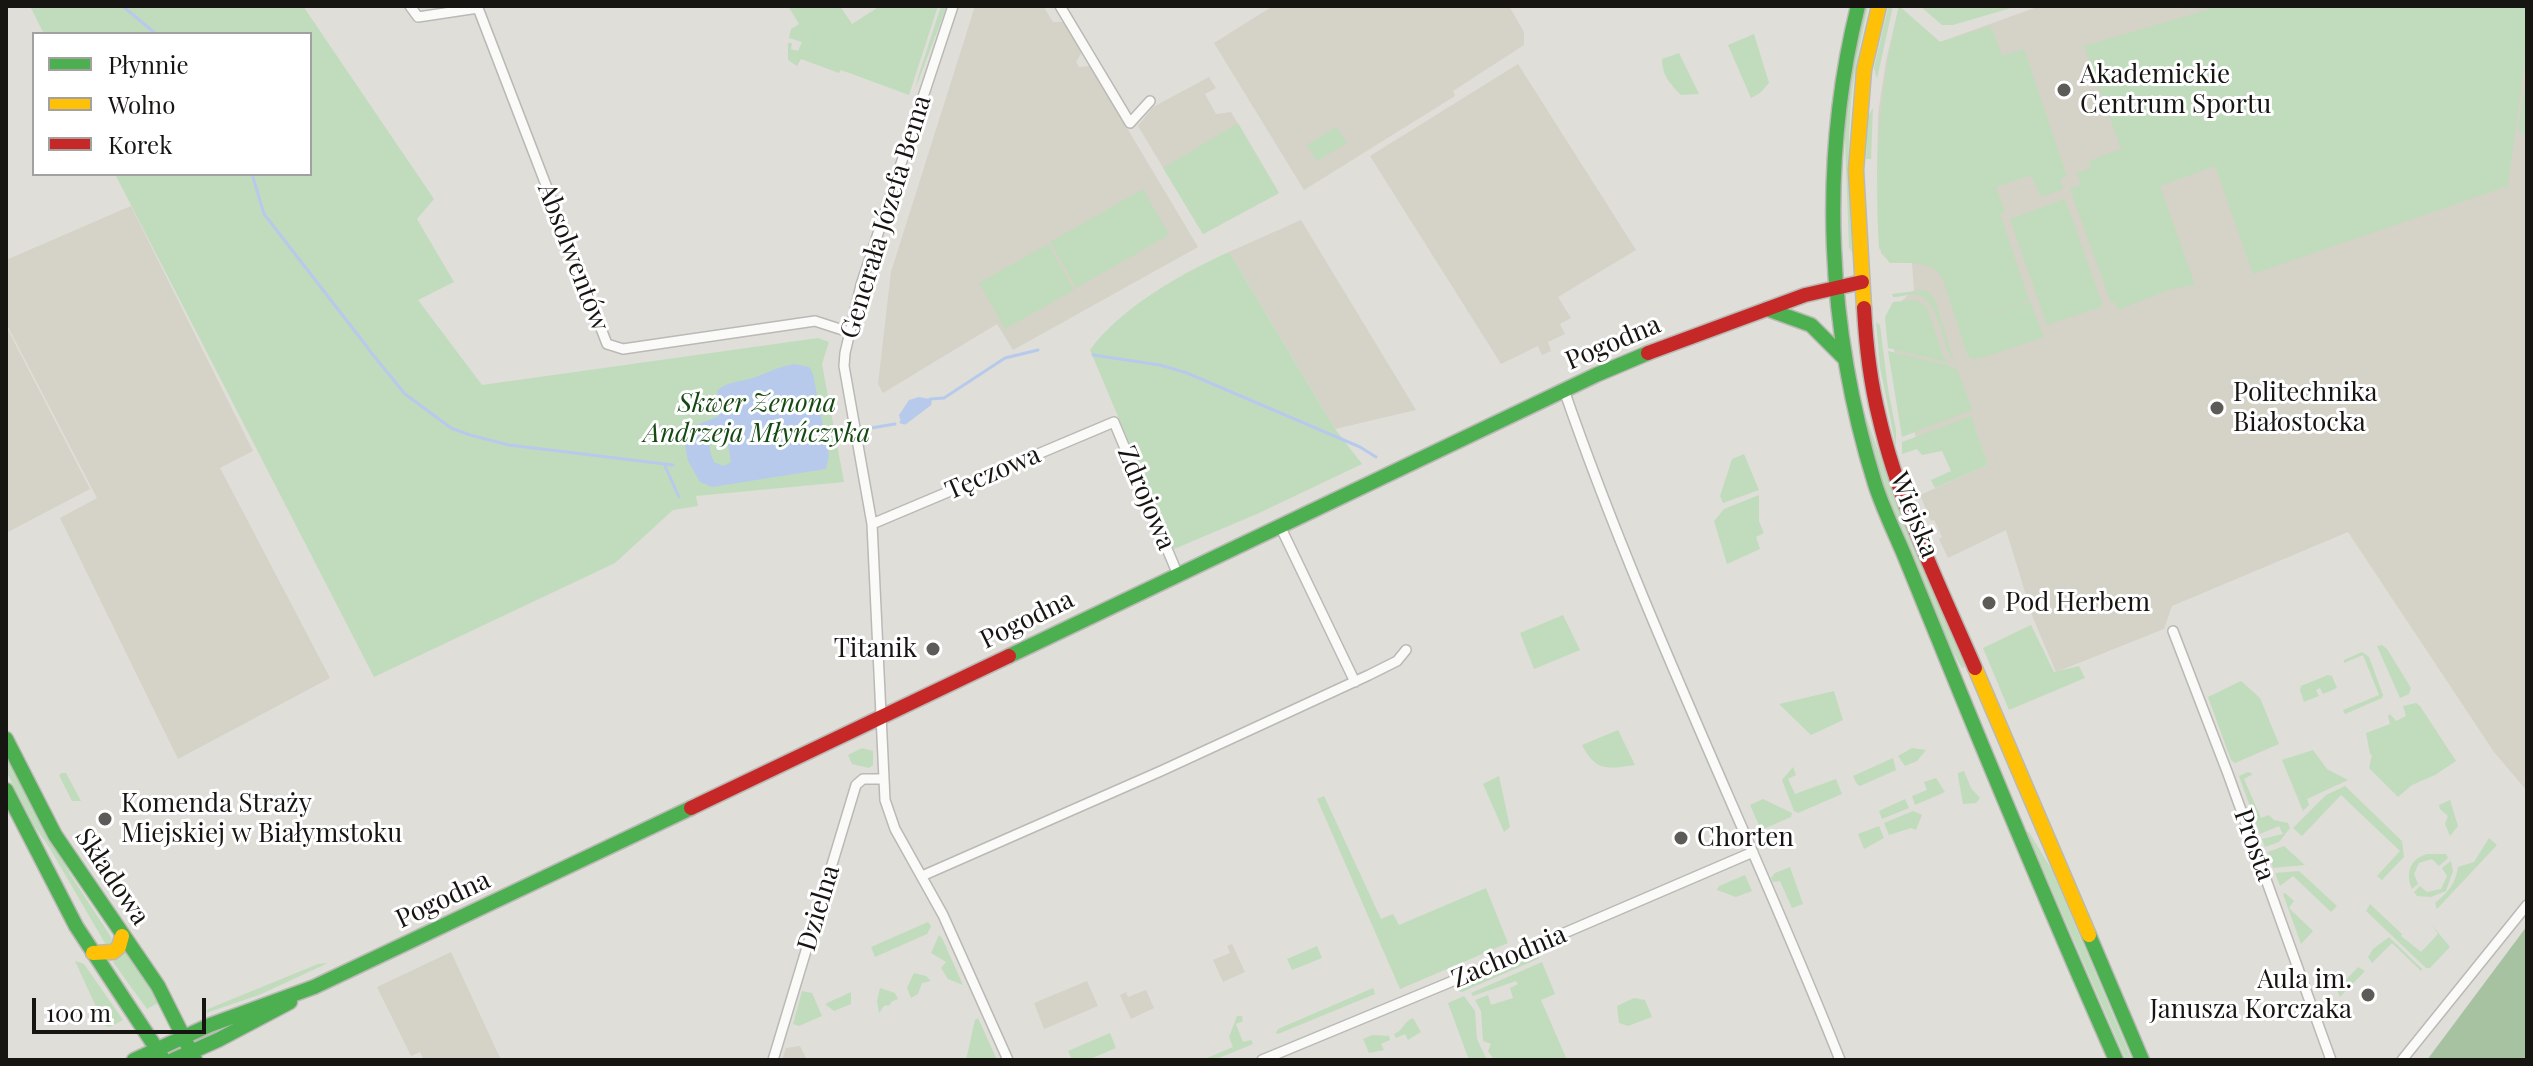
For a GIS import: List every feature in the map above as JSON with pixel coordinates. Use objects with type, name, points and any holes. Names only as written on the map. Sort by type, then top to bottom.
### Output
[{"type":"main road","name":"Wiejska","points":[[1858,6],[1845,63],[1836,130],[1833,194],[1844,358],[1857,425],[1876,488],[1984,752],[2116,1060]]},
{"type":"main road","name":"Wiejska","points":[[1879,6],[1864,70],[1857,138],[1856,197],[1867,354],[1879,419],[1911,519],[2142,1060]]},
{"type":"main road","points":[[1838,285],[1862,282]]},
{"type":"main road","name":"Pogodna","points":[[133,1060],[161,1054],[184,1036],[314,987],[1564,390],[1650,351],[1838,285]]},
{"type":"main road","points":[[1766,309],[1789,315],[1817,328],[1844,358]]},
{"type":"main road","points":[[1962,697],[1968,702],[1976,702],[1984,693],[1983,685]]},
{"type":"main road","name":"Składowa","points":[[6,739],[55,835],[158,986],[193,1056]]},
{"type":"main road","points":[[1984,752],[2006,743]]},
{"type":"main road","name":"Składowa","points":[[6,790],[60,897],[93,953],[161,1054]]},
{"type":"main road","points":[[93,953],[107,955],[115,952],[122,936]]},
{"type":"main road","name":"Pogodna","points":[[173,1060],[193,1056],[314,987]]},
{"type":"main road","points":[[133,1060],[140,1042],[139,1019]]},
{"type":"street","name":"Absolwentów","points":[[410,6],[418,17],[478,8],[607,344],[623,349],[815,321],[849,332]]},
{"type":"street","name":"Generała Józefa Bema","points":[[953,6],[861,285],[845,353],[845,379],[872,524],[879,717],[889,815],[943,915],[1008,1060]]},
{"type":"street","points":[[1060,6],[1130,123],[1150,101]]},
{"type":"street","points":[[1564,390],[1624,551],[1840,1060]]},
{"type":"street","name":"Tęczowa","points":[[872,524],[1114,422]]},
{"type":"street","name":"Zdrojowa","points":[[1114,422],[1178,575]]},
{"type":"street","points":[[1280,526],[1355,682]]},
{"type":"street","name":"Prosta","points":[[2173,631],[2331,1060]]},
{"type":"street","points":[[922,876],[1355,682],[1397,661],[1406,650]]},
{"type":"street","name":"Dzielna","points":[[773,1060],[856,785],[863,779],[884,779]]},
{"type":"street","name":"Zachodnia","points":[[1262,1060],[1753,852]]},
{"type":"street","points":[[2402,1060],[2527,905]]},
{"type":"shaded area","points":[[975,6],[1043,6],[1053,22],[1064,22],[1082,52],[1076,62],[1079,67],[1090,66],[1198,247],[1013,350],[997,324],[883,393],[878,384],[891,272]]},
{"type":"shaded area","points":[[1273,6],[1509,6],[1524,32],[1524,45],[1453,91],[1455,96],[1304,190],[1214,43]]},
{"type":"shaded area","name":"Politechnika Białostocka","points":[[1899,6],[1940,42],[2040,6],[2527,6],[2527,791],[2494,752],[2348,532],[2172,606],[2164,629],[2056,672],[2033,618],[2006,530],[1948,558],[1939,539],[1942,537],[1920,495],[1988,465],[1975,429],[1919,446],[1899,388],[1889,312],[1914,290],[1912,263],[1890,263],[1881,253],[1877,175],[1878,114]]},
{"type":"shaded area","points":[[1518,64],[1636,250],[1558,297],[1571,318],[1560,324],[1565,334],[1548,342],[1551,351],[1542,355],[1538,346],[1501,364],[1370,156]]},
{"type":"shaded area","points":[[1209,77],[1216,88],[1205,94],[1216,114],[1231,112],[1279,193],[1203,234],[1138,126],[1153,107]]},
{"type":"shaded area","points":[[131,206],[253,451],[220,468],[330,678],[178,759],[60,518],[97,498],[6,323],[6,260]]},
{"type":"shaded area","points":[[1301,220],[1416,410],[1335,429],[1229,252]]},
{"type":"shaded area","points":[[6,326],[90,489],[6,533]]},
{"type":"shaded area","points":[[1232,944],[1245,972],[1223,982],[1213,960],[1230,953],[1227,946]]},
{"type":"shaded area","points":[[451,952],[501,1060],[424,1060],[420,1052],[411,1056],[377,987]]},
{"type":"shaded area","points":[[1087,981],[1098,1006],[1044,1029],[1034,1003]]},
{"type":"shaded area","points":[[1146,990],[1154,1008],[1131,1019],[1120,995],[1126,992],[1128,997]]},
{"type":"shaded area","points":[[800,1046],[807,1060],[782,1060],[786,1048]]},
{"type":"green space","name":"Skwer Zenona Andrzeja Młyńczyka","points":[[30,6],[303,6],[434,199],[417,219],[454,282],[418,300],[482,385],[818,338],[829,342],[822,364],[844,482],[696,496],[698,506],[673,510],[615,563],[374,677],[116,176],[312,176],[312,32],[43,32]]},
{"type":"green space","points":[[788,6],[840,6],[852,24],[880,6],[938,6],[909,95],[841,70],[839,73],[801,59],[797,66],[788,60],[788,43],[792,43],[791,49],[798,51],[802,42],[789,38],[791,29],[799,24]]},
{"type":"green space","points":[[941,6],[947,6],[916,87],[918,77]]},
{"type":"green space","points":[[1864,6],[1868,6],[1857,61],[1849,133],[1852,253],[1849,247],[1844,116]]},
{"type":"green space","points":[[1893,6],[1877,79],[1874,68],[1888,8]]},
{"type":"green space","points":[[1899,6],[1940,42],[1991,26],[2002,56],[2024,49],[2067,176],[2060,179],[2063,189],[2041,197],[2031,175],[1996,187],[2005,212],[2000,214],[2029,300],[1970,321],[2030,301],[2044,337],[1981,358],[1972,359],[1967,354],[1942,277],[1925,265],[1890,263],[1879,248],[1877,185],[1880,126]]},
{"type":"green space","points":[[1920,6],[2011,8],[1953,25],[1942,25]]},
{"type":"green space","points":[[2220,6],[2527,6],[2527,43],[2508,186],[2253,274],[2215,166],[2160,186],[2195,285],[2171,289],[2118,310],[2115,302],[2111,303],[2070,189],[2081,185],[2077,173],[2091,168],[2089,161],[2121,149],[2084,46]]},
{"type":"green space","points":[[1754,34],[1769,83],[1751,98],[1728,45]]},
{"type":"green space","points":[[1679,53],[1699,94],[1681,95],[1665,74],[1662,59]]},
{"type":"green space","points":[[2527,70],[2527,133],[2522,134],[2518,129]]},
{"type":"green space","points":[[1873,108],[1871,159],[1866,159],[1868,116]]},
{"type":"green space","points":[[1238,123],[1279,193],[1203,234],[1163,168]]},
{"type":"green space","points":[[1336,127],[1347,143],[1317,161],[1307,145]]},
{"type":"green space","points":[[1143,189],[1169,235],[1076,288],[1050,242]]},
{"type":"green space","points":[[2065,199],[2103,306],[2047,325],[2010,219]]},
{"type":"green space","points":[[1048,244],[1074,290],[1005,329],[979,283]]},
{"type":"green space","points":[[1229,252],[1335,429],[1362,464],[1174,549],[1090,350],[1118,320],[1153,293]]},
{"type":"green space","points":[[1922,290],[1935,300],[1954,361],[1931,305],[1915,295],[1893,297],[1892,294]]},
{"type":"green space","points":[[1916,300],[1927,307],[1943,356],[1950,363],[1888,348],[1885,317],[1893,302]]},
{"type":"green space","points":[[1876,322],[1880,325],[1896,447],[1880,367]]},
{"type":"green space","points":[[1888,351],[1954,367],[1972,410],[1902,437]]},
{"type":"green space","points":[[1862,406],[1912,544],[1965,667],[1962,668],[1941,627],[1888,500]]},
{"type":"green space","points":[[1971,416],[1988,465],[1935,488],[1931,480],[1951,471],[1942,451],[1922,455],[1917,449],[1902,454],[1902,442]]},
{"type":"green space","points":[[1744,454],[1759,490],[1723,503],[1720,496],[1732,459]]},
{"type":"green space","points":[[1759,495],[1759,521],[1764,533],[1756,537],[1760,549],[1727,564],[1714,521],[1724,509]]},
{"type":"green space","points":[[1563,615],[1580,650],[1534,669],[1520,633]]},
{"type":"green space","points":[[2031,625],[2054,672],[2079,666],[2085,678],[2009,710],[1983,648]]},
{"type":"green space","points":[[2382,645],[2411,688],[2409,694],[2400,698],[2377,646]]},
{"type":"green space","points":[[2362,652],[2369,657],[2383,695],[2345,714],[2343,710],[2379,695],[2363,655],[2344,663],[2344,660]]},
{"type":"green space","points":[[2332,676],[2337,688],[2323,694],[2320,688],[2316,690],[2319,696],[2304,702],[2301,686]]},
{"type":"green space","points":[[2241,681],[2260,698],[2279,744],[2235,763],[2231,760],[2208,697]]},
{"type":"green space","points":[[1834,691],[1843,720],[1811,735],[1779,704]]},
{"type":"green space","points":[[2416,703],[2456,761],[2412,785],[2398,797],[2369,768],[2372,755],[2366,733],[2390,724],[2390,714],[2396,721],[2406,716],[2403,706]]},
{"type":"green space","points":[[1618,730],[1635,765],[1603,767],[1592,760],[1582,745]]},
{"type":"green space","points":[[6,747],[70,874],[111,937],[113,944],[110,947],[35,827],[6,771]]},
{"type":"green space","points":[[862,748],[873,751],[873,765],[869,768],[852,764],[848,755]]},
{"type":"green space","points":[[1912,748],[1926,750],[1917,761],[1905,766],[1898,756]]},
{"type":"green space","points":[[2313,750],[2327,769],[2348,780],[2307,799],[2309,805],[2303,811],[2282,760]]},
{"type":"green space","points":[[1893,758],[1896,770],[1860,786],[1857,784],[1853,776]]},
{"type":"green space","points":[[1793,767],[1796,775],[1788,779],[1795,794],[1836,779],[1842,794],[1798,813],[1794,811],[1782,780]]},
{"type":"green space","points":[[1964,771],[1971,788],[1980,798],[1976,803],[1963,804],[1958,773]]},
{"type":"green space","points":[[2248,772],[2253,774],[2244,779],[2261,818],[2269,815],[2274,820],[2288,823],[2290,828],[2279,842],[2265,847],[2262,839],[2283,834],[2279,826],[2260,834],[2239,776]]},
{"type":"green space","points":[[66,773],[81,801],[72,801],[59,775]]},
{"type":"green space","points":[[1499,776],[1510,827],[1504,832],[1483,784]]},
{"type":"green space","points":[[1936,778],[1945,792],[1915,805],[1912,796],[1927,790],[1924,782]]},
{"type":"green space","points":[[2345,786],[2402,841],[2404,857],[2382,880],[2377,876],[2400,851],[2341,795],[2302,836],[2293,828],[2326,795]]},
{"type":"green space","points":[[1324,796],[1381,919],[1393,914],[1399,925],[1486,888],[1508,943],[1400,989],[1317,799]]},
{"type":"green space","points":[[1763,799],[1792,813],[1791,817],[1761,830],[1750,805]]},
{"type":"green space","points":[[1905,799],[1909,808],[1882,819],[1879,811]]},
{"type":"green space","points":[[2450,800],[2458,826],[2450,836],[2445,824],[2448,816],[2439,805]]},
{"type":"green space","points":[[1913,811],[1922,815],[1916,830],[1911,828],[1889,835],[1884,823]]},
{"type":"green space","points":[[1879,826],[1884,838],[1864,849],[1858,834]]},
{"type":"green space","points":[[2029,832],[2052,870],[2132,1060],[2126,1060]]},
{"type":"green space","points":[[2489,838],[2497,845],[2437,909],[2435,903],[2450,888],[2458,867],[2474,862]]},
{"type":"green space","points":[[2284,846],[2305,865],[2273,868],[2268,852]]},
{"type":"green space","points":[[2427,854],[2446,854],[2448,858],[2439,866],[2432,859],[2419,863],[2414,874],[2418,884],[2412,889],[2410,867],[2416,859]]},
{"type":"green space","points":[[2451,861],[2453,871],[2446,891],[2431,897],[2417,896],[2414,892],[2420,886],[2427,892],[2441,889],[2447,876],[2442,868]]},
{"type":"green space","points":[[1790,867],[1803,904],[1792,908],[1780,881],[1773,882],[1771,878]]},
{"type":"green space","points":[[2299,871],[2337,906],[2331,912],[2293,876],[2280,886],[2275,873]]},
{"type":"green space","points":[[1745,875],[1752,891],[1736,897],[1717,890],[1719,886]]},
{"type":"green space","points":[[2283,894],[2294,901],[2289,908],[2313,931],[2301,944]]},
{"type":"green space","points":[[2370,904],[2421,952],[2438,934],[2432,925],[2450,947],[2430,968],[2426,968],[2366,911]]},
{"type":"green space","points":[[928,922],[931,926],[927,934],[875,957],[871,947]]},
{"type":"green space","points":[[2527,926],[2527,1060],[2427,1060]]},
{"type":"green space","points":[[939,935],[963,985],[948,979],[941,968],[946,962],[931,953]]},
{"type":"green space","points":[[2389,937],[2421,971],[2392,943],[2372,963],[2368,957],[2373,949]]},
{"type":"green space","points":[[1317,946],[1322,958],[1292,970],[1287,959]]},
{"type":"green space","points":[[124,950],[160,1002],[147,1009],[113,962]]},
{"type":"green space","points":[[1530,954],[1540,958],[1462,992],[1455,990],[1454,987]]},
{"type":"green space","points":[[75,961],[84,964],[123,1020],[110,1027],[105,1026]]},
{"type":"green space","points":[[1542,962],[1555,994],[1541,1000],[1567,1060],[1494,1060],[1488,1051],[1491,1044],[1483,1041],[1481,1011],[1475,1000],[1488,995],[1491,1005],[1513,998],[1510,988],[1518,984],[1516,981],[1473,996],[1471,993]]},
{"type":"green space","points":[[328,963],[259,995],[206,1013],[208,1009],[318,964]]},
{"type":"green space","points":[[2358,967],[2365,971],[2340,997],[2337,990]]},
{"type":"green space","points":[[914,973],[931,981],[922,983],[918,994],[911,998],[907,988]]},
{"type":"green space","points":[[880,988],[895,993],[898,999],[884,1006],[879,1013],[877,1001]]},
{"type":"green space","points":[[1373,988],[1375,994],[1276,1033],[1278,1029]]},
{"type":"green space","points":[[802,991],[812,993],[822,1016],[799,1026],[793,1024]]},
{"type":"green space","points":[[851,992],[851,1004],[834,1011],[825,1004]]},
{"type":"green space","points":[[1464,996],[1475,1011],[1477,1039],[1487,1060],[1469,1060],[1448,1003]]},
{"type":"green space","points":[[1634,998],[1645,1000],[1652,1017],[1628,1026],[1619,1023],[1617,1006]]},
{"type":"green space","points":[[1237,1016],[1242,1016],[1243,1021],[1236,1024],[1243,1042],[1251,1040],[1253,1044],[1214,1060],[1202,1060],[1233,1047],[1229,1037]]},
{"type":"green space","points":[[978,1018],[997,1060],[966,1060]]},
{"type":"green space","points":[[1413,1018],[1421,1032],[1408,1040],[1405,1034],[1396,1038],[1394,1034]]},
{"type":"green space","points":[[1110,1033],[1116,1048],[1088,1060],[1072,1060],[1068,1051]]},
{"type":"green space","points":[[1372,1035],[1389,1036],[1390,1040],[1381,1044],[1384,1050],[1369,1053],[1363,1039]]},
{"type":"water","points":[[795,364],[809,367],[813,374],[829,456],[826,469],[712,487],[700,482],[688,461],[683,435],[689,428],[719,416],[717,391]],"holes":[[[717,435],[727,439],[731,462],[724,466],[714,462],[710,444]]]},
{"type":"water","points":[[919,397],[930,399],[930,404],[905,423],[901,422],[899,415],[909,400]]},
{"type":"waterway","points":[[125,8],[154,32]]},
{"type":"waterway","points":[[253,176],[264,214],[368,348]]},
{"type":"waterway","points":[[369,350],[405,394],[451,428],[509,445],[673,465]]},
{"type":"waterway","points":[[901,422],[905,423],[930,404],[930,399],[944,398],[1005,358],[1038,350]]},
{"type":"waterway","points":[[1093,355],[1160,365],[1187,373],[1360,447],[1376,457]]},
{"type":"waterway","points":[[865,429],[895,424]]},
{"type":"waterway","points":[[825,437],[832,436]]},
{"type":"waterway","points":[[665,466],[679,497]]},
{"type":"traffic: fast","points":[[1858,6],[1837,125],[1834,246],[1838,306],[1859,426],[1885,512],[2116,1060]]},
{"type":"traffic: fast","points":[[1767,309],[1811,325],[1844,358]]},
{"type":"traffic: fast","points":[[1009,656],[1596,375],[1648,353]]},
{"type":"traffic: fast","points":[[6,739],[55,835],[158,986],[195,1060]]},
{"type":"traffic: fast","points":[[6,790],[76,926],[164,1060]]},
{"type":"traffic: fast","points":[[134,1060],[210,1025],[314,987],[691,808]]},
{"type":"traffic: fast","points":[[2089,935],[2142,1060]]},
{"type":"traffic: fast","points":[[173,1060],[290,1002]]},
{"type":"traffic: slow","points":[[1864,308],[1856,170],[1864,70],[1879,6]]},
{"type":"traffic: slow","points":[[1975,668],[2089,935]]},
{"type":"traffic: slow","points":[[93,953],[113,952],[119,947],[122,936]]},
{"type":"traffic: jam","points":[[1648,353],[1805,295],[1862,282]]},
{"type":"traffic: jam","points":[[1864,308],[1871,376],[1887,449],[1921,545],[1975,668]]},
{"type":"traffic: jam","points":[[691,808],[1009,656]]},
{"type":"place","name":"Akademickie Centrum Sportu","points":[[2064,90]]},
{"type":"place","name":"Politechnika Białostocka","points":[[2217,408]]},
{"type":"place","name":"Pod Herbem","points":[[1989,603]]},
{"type":"place","name":"Titanik","points":[[933,649]]},
{"type":"place","name":"Komenda Straży Miejskiej w Białymstoku","points":[[105,819]]},
{"type":"place","name":"Chorten","points":[[1681,838]]},
{"type":"place","name":"Aula im. Janusza Korczaka","points":[[2368,995]]}]
